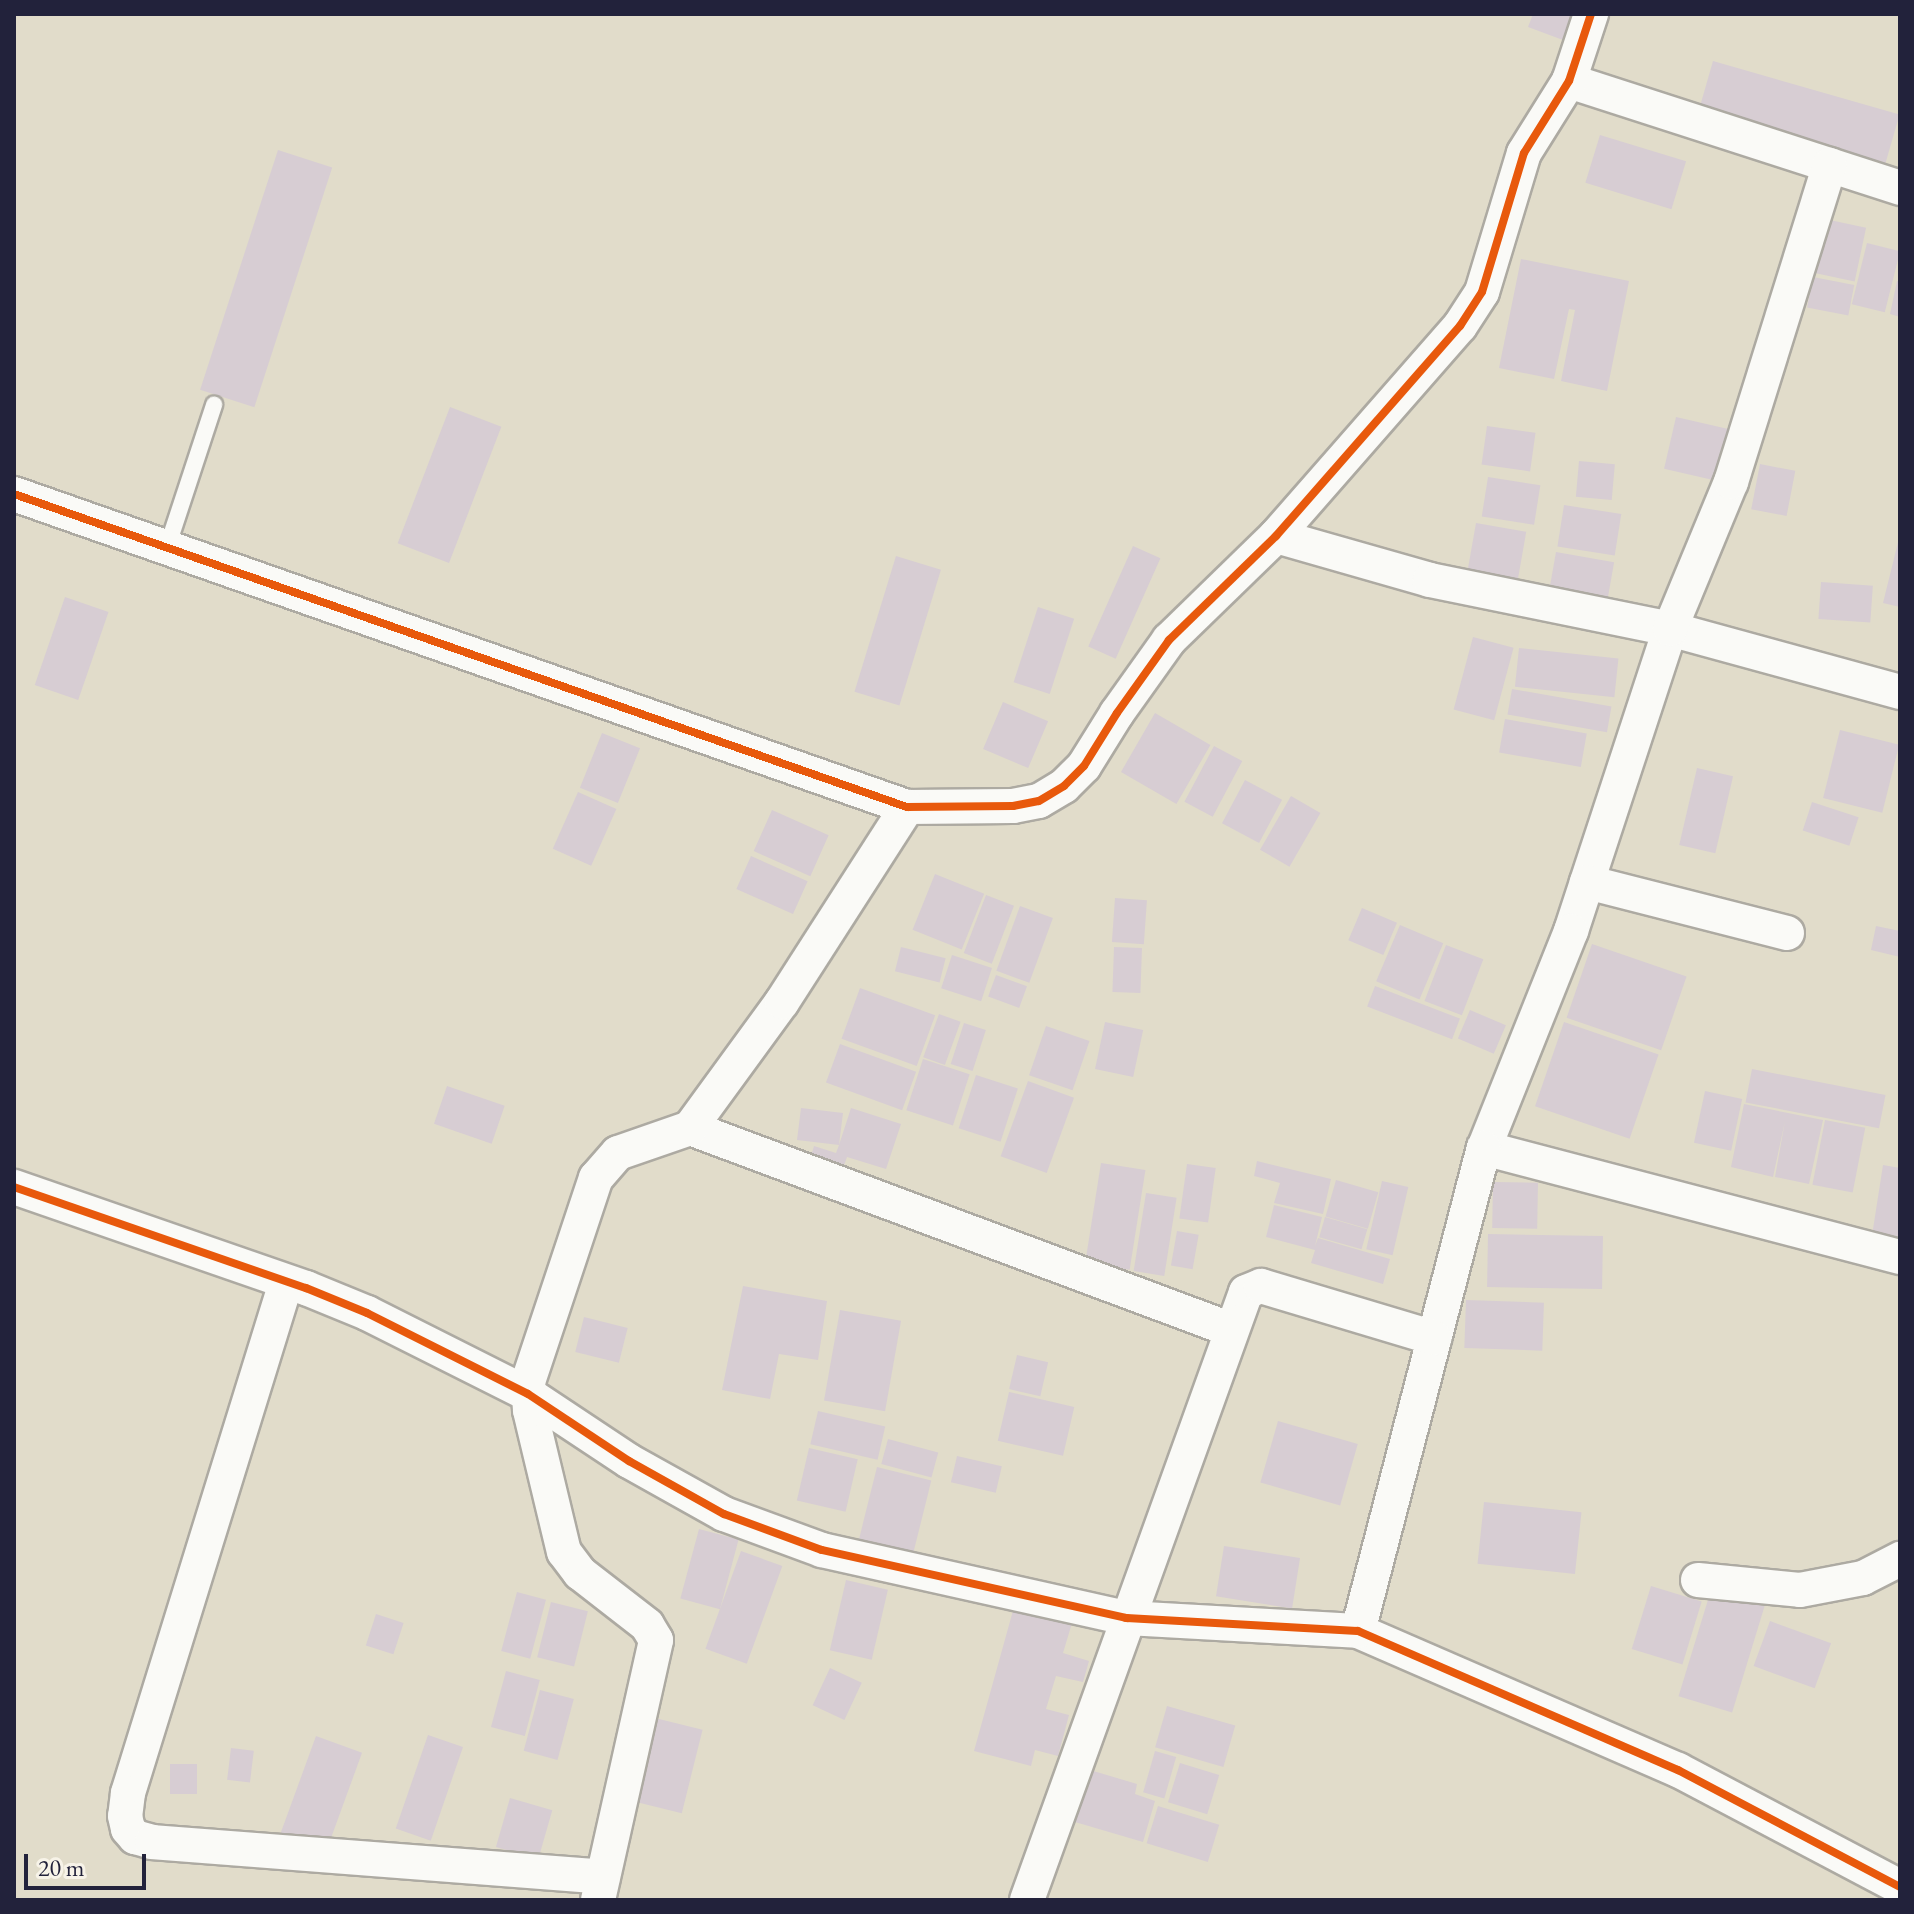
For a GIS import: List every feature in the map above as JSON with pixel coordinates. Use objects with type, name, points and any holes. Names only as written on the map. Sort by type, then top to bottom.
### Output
[{"type":"street","points":[[14,494],[907,807],[1013,806],[1039,801],[1064,786],[1084,766],[1169,640],[1276,536],[1469,313],[1482,292],[1524,153],[1569,81],[1591,14]]},
{"type":"street","points":[[1569,81],[1900,188]]},
{"type":"street","points":[[1358,1631],[1484,1148],[1571,931],[1670,629],[1731,482],[1830,165]]},
{"type":"street","points":[[1276,536],[1430,580],[1670,629],[1900,692]]},
{"type":"street","points":[[289,1283],[284,1289],[133,1778],[125,1816],[128,1829],[135,1837],[152,1842],[600,1888],[656,1640],[647,1625],[580,1573],[564,1552],[528,1394],[528,1382],[596,1178],[618,1153],[690,1128],[782,1002],[907,807]]},
{"type":"street","points":[[1587,882],[1787,933]]},
{"type":"street","points":[[690,1128],[1232,1330]]},
{"type":"street","points":[[1484,1148],[1900,1257]]},
{"type":"street","points":[[14,1187],[367,1313],[528,1394],[629,1461],[724,1514],[822,1550],[1126,1618],[1358,1631],[1678,1770],[1900,1887]]},
{"type":"street","points":[[1027,1900],[1126,1618],[1246,1292],[1261,1286],[1434,1338]]},
{"type":"street","points":[[1698,1580],[1800,1590],[1863,1578],[1900,1559]]},
{"type":"lane","points":[[167,548],[214,405]]},
{"type":"building","points":[[1533,14],[1581,14],[1571,43],[1528,27]]},
{"type":"building","points":[[1713,61],[1899,114],[1882,175],[1696,122]]},
{"type":"building","points":[[1600,135],[1686,161],[1671,209],[1585,183]]},
{"type":"building","points":[[278,150],[332,168],[254,407],[200,390]]},
{"type":"building","points":[[1825,219],[1866,228],[1855,282],[1814,273]]},
{"type":"building","points":[[1867,243],[1900,251],[1885,312],[1852,304]]},
{"type":"building","points":[[1521,259],[1629,281],[1607,391],[1561,381],[1575,310],[1569,309],[1554,379],[1499,368]]},
{"type":"building","points":[[1813,277],[1854,285],[1848,315],[1807,307]]},
{"type":"building","points":[[1897,281],[1900,282],[1900,317],[1890,314]]},
{"type":"building","points":[[450,407],[501,427],[449,563],[398,543]]},
{"type":"building","points":[[1676,417],[1732,430],[1720,481],[1664,469]]},
{"type":"building","points":[[1487,426],[1536,433],[1530,471],[1482,465]]},
{"type":"building","points":[[1579,461],[1615,464],[1612,500],[1576,497]]},
{"type":"building","points":[[1760,464],[1795,471],[1787,516],[1751,509]]},
{"type":"building","points":[[1488,477],[1540,485],[1534,525],[1482,517]]},
{"type":"building","points":[[1564,505],[1621,514],[1615,556],[1557,546]]},
{"type":"building","points":[[1476,523],[1526,532],[1516,590],[1466,581]]},
{"type":"building","points":[[1900,534],[1900,607],[1883,603]]},
{"type":"building","points":[[1133,546],[1160,558],[1116,659],[1088,646]]},
{"type":"building","points":[[1556,552],[1614,562],[1606,606],[1548,595]]},
{"type":"building","points":[[896,556],[941,570],[899,706],[854,692]]},
{"type":"building","points":[[1821,582],[1873,586],[1870,623],[1818,619]]},
{"type":"building","points":[[65,597],[108,612],[78,700],[35,685]]},
{"type":"building","points":[[1038,607],[1074,619],[1050,694],[1014,682]]},
{"type":"building","points":[[1473,637],[1514,648],[1494,720],[1454,709]]},
{"type":"building","points":[[1519,648],[1618,658],[1614,697],[1515,687]]},
{"type":"building","points":[[1512,689],[1611,707],[1607,732],[1507,715]]},
{"type":"building","points":[[1003,702],[1048,721],[1028,768],[983,749]]},
{"type":"building","points":[[1155,713],[1210,745],[1176,804],[1121,772]]},
{"type":"building","points":[[1505,719],[1587,733],[1581,767],[1499,752]]},
{"type":"building","points":[[1840,730],[1899,745],[1882,813],[1823,798]]},
{"type":"building","points":[[602,733],[640,748],[618,803],[580,788]]},
{"type":"building","points":[[1214,746],[1242,761],[1213,817],[1184,802]]},
{"type":"building","points":[[1697,768],[1733,776],[1715,853],[1679,845]]},
{"type":"building","points":[[1245,780],[1282,800],[1259,843],[1222,823]]},
{"type":"building","points":[[578,792],[616,809],[591,866],[553,849]]},
{"type":"building","points":[[1291,796],[1320,813],[1289,867],[1260,850]]},
{"type":"building","points":[[1812,802],[1859,817],[1849,846],[1803,831]]},
{"type":"building","points":[[772,810],[829,835],[810,876],[754,851]]},
{"type":"building","points":[[751,856],[808,881],[793,914],[736,889]]},
{"type":"building","points":[[935,874],[984,894],[962,949],[913,930]]},
{"type":"building","points":[[986,895],[1014,906],[992,964],[964,953]]},
{"type":"building","points":[[1115,898],[1147,900],[1144,944],[1112,942]]},
{"type":"building","points":[[1020,906],[1053,918],[1029,983],[996,971]]},
{"type":"building","points":[[1362,908],[1397,923],[1383,955],[1348,940]]},
{"type":"building","points":[[1400,925],[1443,943],[1419,1000],[1376,981]]},
{"type":"building","points":[[1876,926],[1900,931],[1900,957],[1871,950]]},
{"type":"building","points":[[1592,944],[1687,977],[1661,1050],[1567,1018]]},
{"type":"building","points":[[1446,945],[1483,959],[1462,1015],[1424,1001]]},
{"type":"building","points":[[901,947],[946,958],[940,982],[895,971]]},
{"type":"building","points":[[1114,947],[1142,948],[1140,993],[1112,992]]},
{"type":"building","points":[[952,955],[992,968],[981,1001],[941,988]]},
{"type":"building","points":[[996,975],[1027,986],[1019,1008],[988,997]]},
{"type":"building","points":[[1375,986],[1460,1019],[1452,1039],[1367,1007]]},
{"type":"building","points":[[860,988],[935,1015],[917,1066],[842,1039]]},
{"type":"building","points":[[1470,1010],[1506,1025],[1494,1054],[1458,1039]]},
{"type":"building","points":[[939,1014],[961,1022],[945,1065],[923,1057]]},
{"type":"building","points":[[1105,1022],[1143,1030],[1133,1077],[1095,1069]]},
{"type":"building","points":[[1564,1022],[1659,1055],[1630,1139],[1535,1106]]},
{"type":"building","points":[[964,1023],[986,1030],[973,1071],[951,1064]]},
{"type":"building","points":[[1046,1026],[1089,1041],[1073,1090],[1029,1075]]},
{"type":"building","points":[[840,1044],[916,1072],[902,1110],[826,1083]]},
{"type":"building","points":[[923,1059],[970,1074],[953,1125],[906,1110]]},
{"type":"building","points":[[1752,1069],[1886,1095],[1879,1128],[1746,1102]]},
{"type":"building","points":[[976,1075],[1018,1089],[1001,1142],[959,1128]]},
{"type":"building","points":[[1028,1081],[1074,1098],[1047,1173],[1001,1156]]},
{"type":"building","points":[[447,1086],[505,1106],[492,1144],[434,1124]]},
{"type":"building","points":[[1705,1091],[1742,1099],[1731,1151],[1694,1143]]},
{"type":"building","points":[[1744,1104],[1823,1120],[1809,1184],[1775,1177],[1785,1121],[1773,1177],[1731,1167]]},
{"type":"building","points":[[801,1108],[843,1113],[839,1145],[797,1140]]},
{"type":"building","points":[[851,1108],[901,1124],[886,1169],[847,1157],[840,1177],[808,1166],[814,1146],[836,1153]]},
{"type":"building","points":[[1825,1120],[1865,1128],[1853,1193],[1812,1185]]},
{"type":"building","points":[[1257,1161],[1331,1179],[1323,1214],[1274,1203],[1280,1183],[1254,1176]]},
{"type":"building","points":[[1101,1163],[1145,1170],[1130,1270],[1085,1263]]},
{"type":"building","points":[[1187,1164],[1216,1168],[1208,1223],[1179,1218]]},
{"type":"building","points":[[1883,1165],[1900,1168],[1900,1247],[1871,1242]]},
{"type":"building","points":[[1336,1180],[1378,1192],[1368,1229],[1326,1217]]},
{"type":"building","points":[[1382,1181],[1408,1187],[1393,1255],[1366,1249]]},
{"type":"building","points":[[1493,1182],[1538,1183],[1537,1229],[1492,1228]]},
{"type":"building","points":[[1146,1193],[1177,1198],[1164,1276],[1134,1271]]},
{"type":"building","points":[[1274,1205],[1322,1217],[1315,1246],[1318,1238],[1390,1259],[1383,1284],[1311,1263],[1315,1250],[1266,1237]]},
{"type":"building","points":[[1325,1217],[1367,1229],[1362,1249],[1319,1237]]},
{"type":"building","points":[[1177,1231],[1199,1235],[1193,1269],[1171,1265]]},
{"type":"building","points":[[1488,1234],[1603,1236],[1602,1289],[1487,1287]]},
{"type":"building","points":[[743,1286],[827,1301],[818,1360],[779,1354],[770,1399],[722,1390]]},
{"type":"building","points":[[1466,1300],[1544,1303],[1542,1351],[1464,1348]]},
{"type":"building","points":[[840,1310],[901,1321],[885,1411],[824,1401]]},
{"type":"building","points":[[584,1317],[628,1328],[619,1363],[575,1352]]},
{"type":"building","points":[[1017,1355],[1048,1362],[1040,1396],[1009,1389]]},
{"type":"building","points":[[1009,1392],[1074,1407],[1063,1456],[998,1441]]},
{"type":"building","points":[[818,1411],[885,1427],[878,1460],[810,1444]]},
{"type":"building","points":[[1278,1421],[1358,1444],[1340,1505],[1260,1483]]},
{"type":"building","points":[[888,1439],[938,1452],[931,1478],[881,1464]]},
{"type":"building","points":[[809,1448],[858,1459],[846,1512],[797,1501]]},
{"type":"building","points":[[957,1456],[1002,1466],[996,1493],[951,1482]]},
{"type":"building","points":[[877,1467],[931,1481],[912,1556],[858,1543]]},
{"type":"building","points":[[1484,1502],[1581,1512],[1575,1574],[1478,1564]]},
{"type":"building","points":[[699,1529],[739,1540],[720,1609],[680,1599]]},
{"type":"building","points":[[1224,1546],[1300,1558],[1292,1608],[1216,1596]]},
{"type":"building","points":[[741,1551],[782,1566],[747,1664],[705,1649]]},
{"type":"building","points":[[846,1580],[888,1590],[872,1660],[830,1650]]},
{"type":"building","points":[[1651,1586],[1702,1601],[1682,1665],[1632,1649]]},
{"type":"building","points":[[1711,1590],[1765,1606],[1732,1713],[1679,1696]]},
{"type":"building","points":[[517,1592],[546,1600],[530,1659],[501,1651]]},
{"type":"building","points":[[551,1602],[588,1611],[574,1666],[537,1657]]},
{"type":"building","points":[[1014,1607],[1072,1623],[1063,1653],[1089,1661],[1083,1682],[1056,1676],[1046,1709],[1069,1715],[1058,1756],[1035,1750],[1031,1766],[974,1751]]},
{"type":"building","points":[[376,1614],[404,1623],[393,1654],[366,1645]]},
{"type":"building","points":[[1770,1621],[1831,1643],[1815,1688],[1754,1666]]},
{"type":"building","points":[[830,1668],[862,1683],[844,1720],[813,1705]]},
{"type":"building","points":[[506,1671],[540,1680],[525,1736],[491,1727]]},
{"type":"building","points":[[540,1690],[574,1699],[558,1760],[524,1751]]},
{"type":"building","points":[[1167,1706],[1235,1726],[1223,1767],[1155,1747]]},
{"type":"building","points":[[655,1718],[703,1730],[682,1813],[634,1801]]},
{"type":"building","points":[[428,1735],[463,1747],[431,1841],[396,1829]]},
{"type":"building","points":[[316,1736],[362,1753],[327,1850],[281,1833]]},
{"type":"building","points":[[231,1748],[254,1751],[250,1783],[227,1780]]},
{"type":"building","points":[[1155,1751],[1176,1757],[1164,1798],[1143,1792]]},
{"type":"building","points":[[1180,1763],[1219,1775],[1207,1814],[1168,1802]]},
{"type":"building","points":[[170,1764],[197,1764],[197,1794],[170,1794]]},
{"type":"building","points":[[1090,1770],[1137,1784],[1135,1794],[1155,1801],[1143,1842],[1075,1822]]},
{"type":"building","points":[[510,1798],[552,1810],[538,1859],[496,1847]]},
{"type":"building","points":[[1158,1806],[1219,1825],[1208,1862],[1147,1843]]},
{"type":"cycle path","points":[[14,494],[907,807],[1013,806],[1039,801],[1064,786],[1084,766],[1169,640],[1276,536],[1460,326],[1482,292],[1524,153],[1569,81],[1591,14]]},
{"type":"cycle path","points":[[14,1187],[306,1288],[367,1313],[528,1394],[629,1461],[724,1514],[822,1550],[1126,1618],[1358,1631],[1678,1770],[1900,1887]]}]
